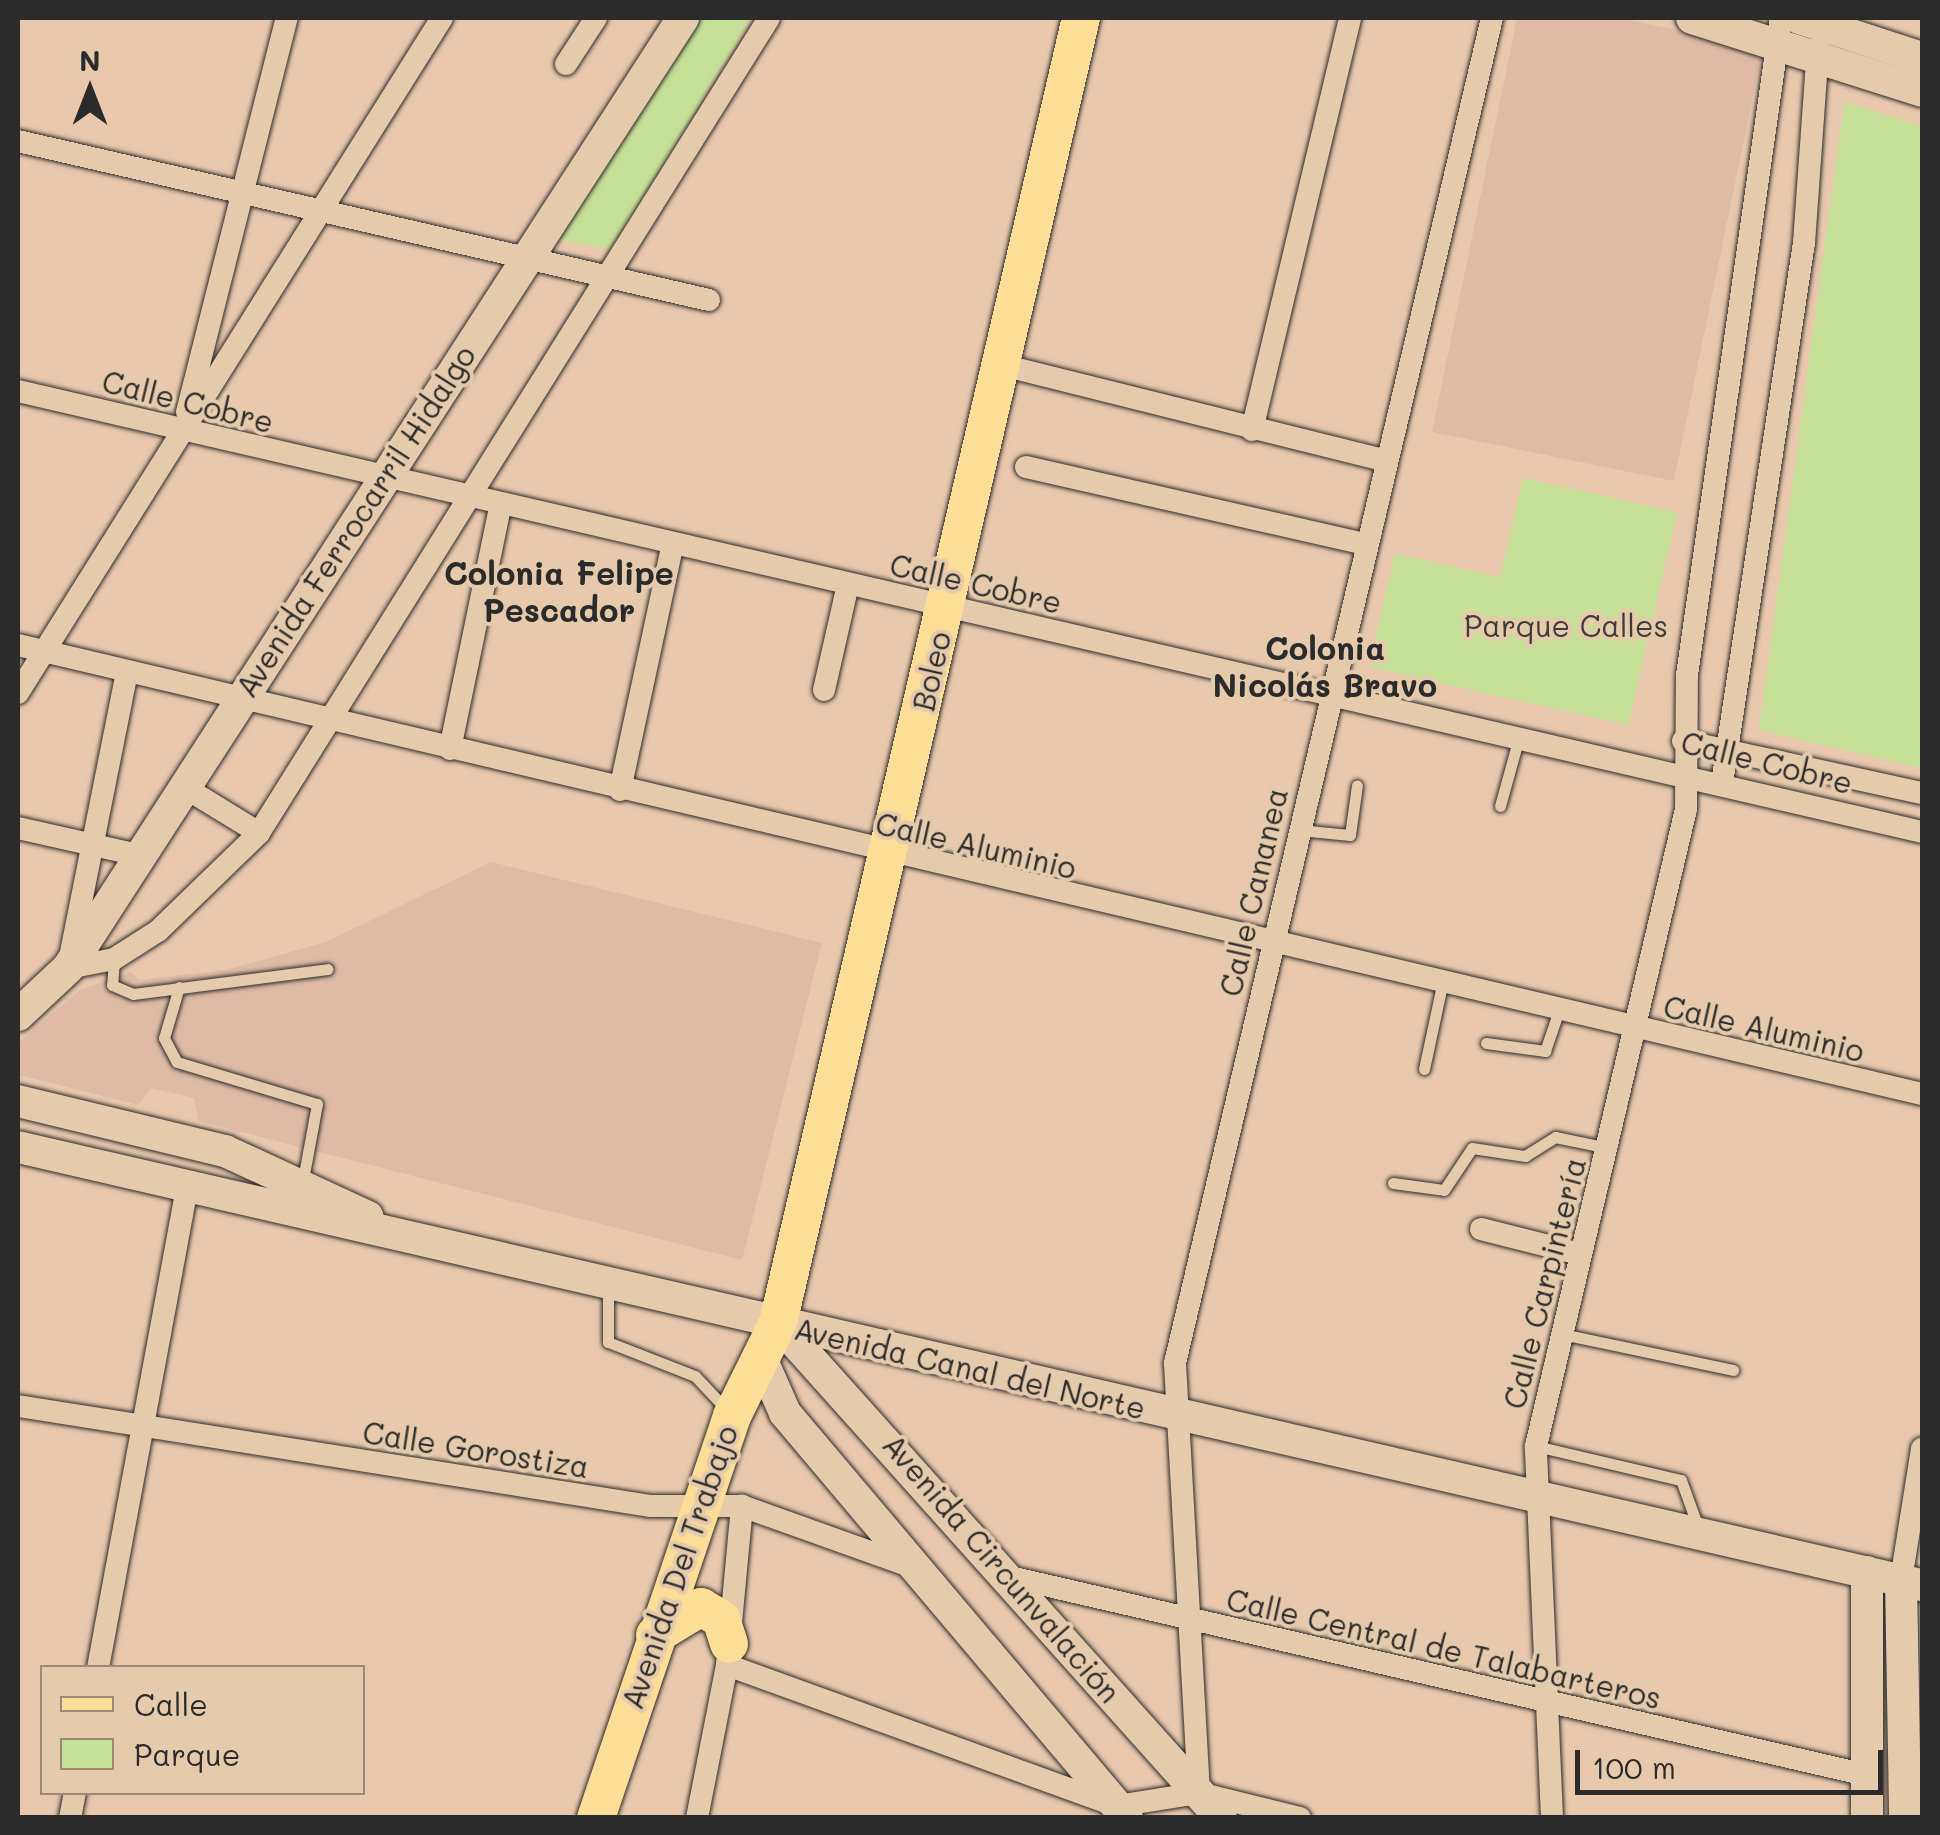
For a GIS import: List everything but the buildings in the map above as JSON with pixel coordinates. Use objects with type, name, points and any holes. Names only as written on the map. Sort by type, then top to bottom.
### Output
[{"type":"main road","name":"Avenida Ferrocarril Hidalgo","points":[[18,1015],[68,968],[683,18]]},
{"type":"main road","name":"Boleo","points":[[769,1340],[890,856],[998,364],[1080,18]]},
{"type":"main road","points":[[1692,18],[1778,30],[1818,58],[1922,91]]},
{"type":"main road","points":[[1813,20],[1922,58]]},
{"type":"main road","points":[[18,1101],[225,1151],[300,1199]]},
{"type":"main road","points":[[18,1147],[187,1187],[300,1199]]},
{"type":"main road","name":"Avenida Canal del Norte","points":[[300,1199],[412,1240],[609,1285],[769,1340],[1178,1416],[1912,1582]]},
{"type":"main road","name":"Avenida Del Trabajo","points":[[596,1818],[699,1507],[732,1416],[769,1340]]},
{"type":"main road","name":"Avenida Circunvalación","points":[[769,1340],[785,1413],[1122,1812]]},
{"type":"main road","name":"Avenida Circunvalación","points":[[769,1340],[1010,1577],[1210,1805]]},
{"type":"main road","points":[[1867,1572],[1868,1818]]},
{"type":"main road","points":[[1905,1818],[1912,1582]]},
{"type":"main road","points":[[654,1635],[701,1608],[720,1619],[728,1654]]},
{"type":"street","points":[[182,431],[287,18]]},
{"type":"street","points":[[18,692],[322,216],[442,18]]},
{"type":"street","points":[[566,64],[596,18]]},
{"type":"street","points":[[127,672],[68,968],[114,959],[213,886],[259,833],[769,18]]},
{"type":"street","points":[[1252,430],[1350,18]]},
{"type":"street","name":"Calle Cananea","points":[[1210,1805],[1189,1622],[1175,1362],[1364,544],[1492,18]]},
{"type":"street","points":[[1722,782],[1804,243],[1818,58],[1813,20]]},
{"type":"street","name":"Calle Carpintería","points":[[1552,1818],[1535,1494],[1536,1446],[1638,1030],[1686,809],[1683,741],[1778,30]]},
{"type":"street","points":[[18,141],[322,216],[709,300]]},
{"type":"street","points":[[998,364],[1384,460]]},
{"type":"street","name":"Calle Cobre","points":[[18,390],[382,480],[1683,772],[1922,832]]},
{"type":"street","points":[[1026,467],[1364,544]]},
{"type":"street","points":[[450,749],[500,507]]},
{"type":"street","points":[[620,790],[672,547]]},
{"type":"street","points":[[824,690],[848,584]]},
{"type":"street","name":"Calle Aluminio","points":[[18,644],[890,856],[1443,980],[1638,1030],[1922,1094]]},
{"type":"street","name":"Calle Cobre","points":[[1683,741],[1922,793]]},
{"type":"street","points":[[184,787],[259,833]]},
{"type":"street","points":[[18,828],[138,855]]},
{"type":"street","points":[[99,1665],[187,1187]]},
{"type":"street","points":[[1481,1228],[1580,1254]]},
{"type":"street","name":"Calle Gorostiza","points":[[18,1406],[699,1507],[742,1506],[918,1570]]},
{"type":"street","points":[[1912,1582],[1922,1449]]},
{"type":"street","points":[[697,1818],[728,1654],[742,1506]]},
{"type":"street","name":"Calle Central de Talabarteros","points":[[1010,1577],[1189,1622],[1548,1700],[1866,1775]]},
{"type":"street","points":[[728,1654],[1122,1812],[1210,1805],[1300,1818]]},
{"type":"lane","points":[[1500,806],[1518,736]]},
{"type":"lane","points":[[1298,830],[1350,835],[1358,785]]},
{"type":"lane","points":[[114,959],[116,989],[180,987],[327,969]]},
{"type":"lane","points":[[1424,1069],[1443,980]]},
{"type":"lane","points":[[180,987],[164,1038],[176,1062],[317,1104],[300,1199]]},
{"type":"lane","points":[[1486,1044],[1545,1051],[1559,1010]]},
{"type":"lane","points":[[1393,1182],[1449,1188],[1472,1148],[1525,1156],[1555,1137],[1608,1148]]},
{"type":"lane","points":[[609,1285],[608,1342],[695,1376],[732,1416]]},
{"type":"lane","points":[[1562,1334],[1733,1370]]},
{"type":"lane","points":[[1536,1446],[1681,1480],[1699,1531]]},
{"type":"shaded area","points":[[1517,18],[1618,18],[1763,47],[1674,481],[1432,432]]},
{"type":"shaded area","points":[[491,862],[822,943],[742,1260],[198,1121],[194,1098],[151,1088],[138,1105],[18,1075],[18,1043],[80,990],[130,972],[140,980],[226,970],[326,942]]},
{"type":"green space","points":[[701,18],[751,18],[612,249],[554,239]]},
{"type":"green space","points":[[1844,102],[1922,126],[1922,768],[1759,730]]},
{"type":"green space","name":"Parque Calles","points":[[1523,478],[1677,512],[1628,725],[1369,667],[1395,553],[1500,577]]},
{"type":"district","name":"Colonia Felipe Pescador","points":[[559,592]]},
{"type":"district","name":"Colonia Nicolás Bravo","points":[[1325,666]]}]
